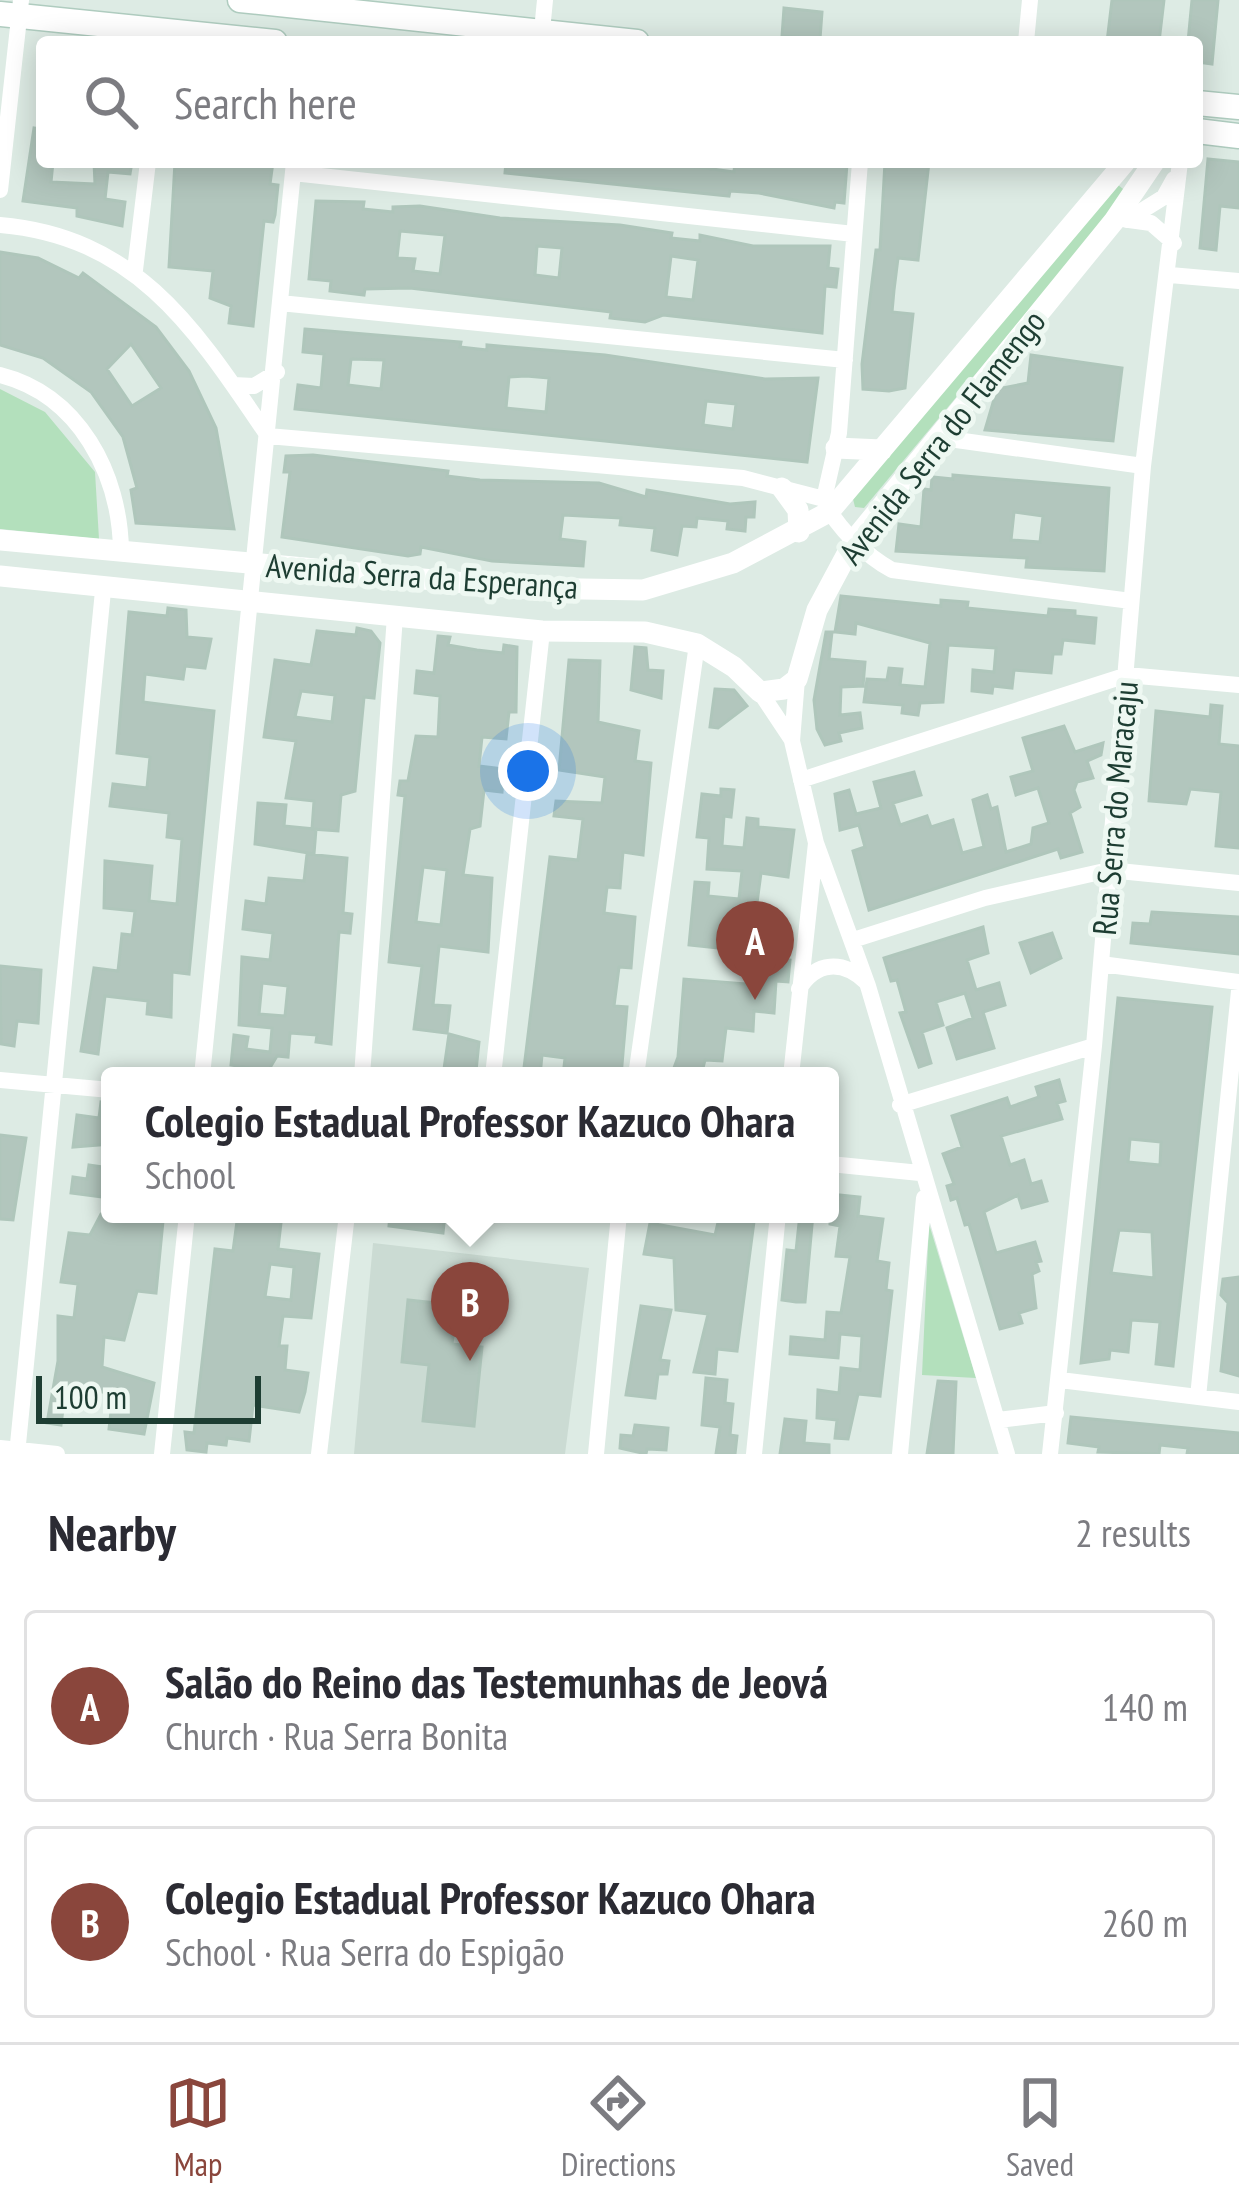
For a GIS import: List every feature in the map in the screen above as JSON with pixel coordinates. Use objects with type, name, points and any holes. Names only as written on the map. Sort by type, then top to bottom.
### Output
[{"type":"main road","points":[[240,0],[533,36]]},
{"type":"main road","points":[[13,10],[164,36]]},
{"type":"main road","points":[[1203,104],[1239,107]]},
{"type":"main road","points":[[1203,132],[1239,136]]},
{"type":"street","points":[[541,36],[545,0]]},
{"type":"street","points":[[1027,36],[1030,0]]},
{"type":"street","points":[[0,190],[13,10]]},
{"type":"street","points":[[135,270],[147,168]]},
{"type":"street","points":[[203,1067],[277,372],[294,168]]},
{"type":"street","points":[[302,168],[854,234]]},
{"type":"street","points":[[826,506],[845,360],[860,168]]},
{"type":"street","name":"Avenida Serra do Flamengo","points":[[826,506],[881,450],[1120,168]]},
{"type":"street","name":"Avenida Serra do Flamengo","points":[[792,741],[797,679],[817,610],[855,539],[935,436],[1120,221],[1151,168]]},
{"type":"street","points":[[1120,221],[1164,197],[1178,168]]},
{"type":"street","name":"Rua Serra do Maracaju","points":[[1050,1454],[1094,1046],[1143,466],[1174,243],[1179,168]]},
{"type":"street","points":[[1120,221],[1151,223],[1174,243]]},
{"type":"street","points":[[0,225],[39,228],[89,244],[135,270],[233,385],[268,436]]},
{"type":"street","points":[[1170,275],[1239,281]]},
{"type":"street","points":[[280,304],[845,360]]},
{"type":"street","points":[[233,385],[254,386],[277,372]]},
{"type":"street","points":[[0,375],[46,394],[89,438],[114,488],[121,551]]},
{"type":"street","points":[[268,436],[720,476],[782,488],[826,506],[874,560],[892,570],[1131,601]]},
{"type":"street","points":[[935,436],[1143,466]]},
{"type":"street","points":[[836,448],[881,450]]},
{"type":"street","points":[[782,488],[798,510],[799,532]]},
{"type":"street","name":"Avenida Serra da Esperança","points":[[0,540],[520,588],[643,590],[733,562],[799,532],[826,506]]},
{"type":"street","name":"Avenida Serra da Esperança","points":[[0,576],[103,591],[542,631],[645,632],[698,644],[734,667],[760,692],[792,741]]},
{"type":"street","points":[[643,590],[645,632]]},
{"type":"street","points":[[57,1454],[11,1451],[54,1086],[103,591]]},
{"type":"street","points":[[363,1067],[395,616]]},
{"type":"street","points":[[494,1067],[542,631]]},
{"type":"street","points":[[637,1067],[698,644]]},
{"type":"street","points":[[801,780],[1127,675],[1239,685]]},
{"type":"street","points":[[760,692],[784,689],[797,679]]},
{"type":"street","points":[[792,741],[816,843],[868,986],[1007,1454]]},
{"type":"street","points":[[792,1067],[816,843]]},
{"type":"street","points":[[853,940],[985,898],[1109,870],[1239,884]]},
{"type":"street","points":[[1101,964],[1239,987],[1198,1397]]},
{"type":"street","points":[[798,990],[806,976],[825,966],[852,970],[868,986]]},
{"type":"street","points":[[900,1105],[1094,1046]]},
{"type":"street","points":[[0,1080],[101,1089]]},
{"type":"street","points":[[839,1166],[922,1180]]},
{"type":"street","points":[[900,1454],[922,1180]]},
{"type":"street","points":[[162,1454],[186,1223]]},
{"type":"street","points":[[319,1454],[346,1223]]},
{"type":"street","points":[[596,1454],[618,1223]]},
{"type":"street","points":[[754,1454],[777,1223]]},
{"type":"street","points":[[1060,1380],[1239,1402]]},
{"type":"street","points":[[998,1420],[1056,1413]]},
{"type":"shaded area","points":[[373,1243],[589,1268],[565,1454],[354,1454]]},
{"type":"green space","points":[[1118,185],[1127,192],[864,508],[855,507],[853,499]]},
{"type":"green space","points":[[0,389],[45,412],[95,472],[99,539],[0,529]]},
{"type":"green space","points":[[929,1224],[976,1378],[922,1375]]},
{"type":"building","points":[[1112,0],[1164,0],[1160,36],[1108,36]]},
{"type":"building","points":[[1192,0],[1218,0],[1212,64],[1203,63],[1203,36],[1189,36]]},
{"type":"building","points":[[784,8],[822,12],[820,36],[782,36]]},
{"type":"building","points":[[34,128],[36,168],[52,168],[51,182],[95,184],[94,168],[131,168],[130,174],[108,172],[105,199],[125,202],[122,226],[77,216],[77,208],[23,201]]},
{"type":"building","points":[[1208,159],[1239,162],[1239,208],[1220,206],[1216,250],[1200,248]]},
{"type":"building","points":[[175,168],[272,168],[270,184],[278,185],[275,215],[273,222],[264,221],[253,326],[229,323],[231,306],[210,298],[213,271],[169,267]]},
{"type":"building","points":[[505,168],[734,172],[734,168],[847,168],[844,203],[835,202],[834,208],[759,193],[730,191],[729,196],[505,173]]},
{"type":"building","points":[[885,168],[928,168],[918,260],[898,258],[894,290],[892,312],[913,314],[905,388],[889,391],[863,389],[862,364],[876,250],[880,250]]},
{"type":"building","points":[[316,201],[364,202],[363,209],[393,212],[393,207],[420,206],[500,218],[620,225],[672,233],[671,238],[700,241],[700,235],[753,246],[830,246],[828,268],[838,269],[836,287],[825,286],[822,333],[663,315],[645,322],[610,318],[611,312],[410,288],[365,289],[364,295],[330,291],[331,281],[309,279]],"holes":[[[400,231],[445,235],[440,274],[413,271],[415,259],[397,258]],[[537,246],[562,248],[559,278],[535,275]],[[671,256],[698,260],[693,300],[666,297]]]},
{"type":"building","points":[[0,252],[38,258],[79,278],[83,273],[156,327],[189,371],[216,428],[234,529],[136,523],[131,490],[137,488],[123,437],[91,392],[43,358],[0,345]],"holes":[[[131,344],[161,388],[132,406],[107,369]]]},
{"type":"building","points":[[305,329],[461,342],[460,347],[487,350],[487,345],[605,355],[765,379],[818,378],[807,462],[295,409],[298,385],[321,388],[324,354],[303,352]],"holes":[[[351,359],[384,360],[381,389],[348,385]],[[509,377],[549,378],[546,412],[506,408]],[[706,401],[736,404],[733,429],[703,425]]]},
{"type":"building","points":[[1031,355],[1122,368],[1113,441],[985,430],[997,389],[1028,383]]},
{"type":"building","points":[[286,456],[448,471],[447,476],[480,480],[599,483],[646,497],[647,490],[730,504],[755,502],[754,517],[746,517],[745,531],[727,529],[728,521],[697,518],[696,527],[682,526],[677,555],[652,550],[655,528],[620,525],[621,518],[563,515],[560,539],[585,542],[583,566],[492,561],[421,547],[420,554],[408,556],[282,537],[290,472],[284,472]]},
{"type":"building","points":[[953,475],[1109,488],[1104,571],[1026,567],[1027,558],[896,551],[899,524],[921,527],[924,489],[931,490],[932,477],[953,479]],"holes":[[[1014,512],[1043,516],[1040,542],[1011,540]]]},
{"type":"building","points":[[841,596],[941,606],[941,600],[968,602],[967,608],[1048,616],[1049,609],[1075,611],[1075,616],[1096,618],[1094,643],[1063,640],[1061,654],[1053,654],[1051,673],[1014,670],[1012,688],[993,686],[992,693],[972,691],[973,670],[994,672],[996,648],[948,645],[943,702],[920,703],[918,715],[902,713],[903,705],[864,702],[867,679],[887,680],[889,668],[902,669],[900,685],[925,687],[930,643],[856,623],[855,634],[835,632]]},
{"type":"building","points":[[168,608],[186,610],[187,637],[211,639],[205,668],[185,666],[183,679],[145,674],[143,702],[214,711],[189,974],[172,972],[171,1017],[147,1014],[148,1001],[105,996],[98,1054],[81,1051],[94,968],[118,971],[122,934],[132,935],[135,911],[104,908],[105,861],[152,866],[149,901],[177,904],[182,839],[167,837],[169,813],[110,806],[113,784],[147,788],[150,757],[117,753],[129,612],[167,616]]},
{"type":"building","points":[[357,628],[371,631],[380,643],[374,698],[364,697],[355,791],[341,795],[338,831],[312,829],[314,801],[286,798],[296,741],[264,737],[275,660],[311,665],[317,631],[356,635]],"holes":[[[301,691],[335,695],[332,722],[295,717]]]},
{"type":"building","points":[[826,632],[832,632],[829,659],[865,662],[863,686],[841,687],[840,715],[860,713],[862,728],[839,733],[841,741],[825,745],[817,729],[814,700]]},
{"type":"building","points":[[438,636],[450,637],[448,645],[477,650],[503,653],[504,645],[517,647],[516,712],[509,712],[506,739],[482,737],[479,766],[504,769],[502,792],[484,790],[480,826],[470,829],[463,875],[492,878],[488,952],[439,946],[433,1005],[450,1006],[447,1033],[414,1029],[422,966],[389,962],[405,796],[398,795],[400,781],[408,781],[416,736],[438,737],[440,696],[415,693],[417,671],[434,673]],"holes":[[[423,867],[447,870],[441,925],[416,922]]]},
{"type":"building","points":[[635,647],[646,648],[648,670],[663,671],[661,698],[631,690]]},
{"type":"building","points":[[569,660],[600,661],[598,722],[639,731],[635,761],[651,763],[643,855],[623,852],[620,888],[607,887],[604,913],[635,917],[631,968],[619,967],[614,1006],[627,1007],[622,1067],[564,1067],[565,1058],[542,1055],[541,1067],[524,1067],[550,857],[578,860],[583,819],[554,816],[556,801],[602,803],[605,777],[559,770]]},
{"type":"building","points":[[715,689],[734,690],[747,706],[718,728],[710,727]]},
{"type":"building","points":[[1211,705],[1222,706],[1219,744],[1239,746],[1239,848],[1216,846],[1221,792],[1190,789],[1186,804],[1149,801],[1156,711],[1210,717]]},
{"type":"building","points":[[1064,726],[1075,752],[1103,743],[1101,755],[1087,761],[1093,778],[1077,782],[1074,790],[1080,807],[1070,813],[1082,852],[1061,858],[1058,849],[869,910],[853,851],[865,847],[859,825],[840,830],[835,794],[849,790],[856,814],[881,808],[874,782],[914,772],[921,795],[893,803],[900,825],[927,816],[931,827],[953,820],[962,853],[984,847],[973,800],[987,795],[991,809],[997,807],[1006,852],[1031,844],[1033,828],[1049,823],[1038,788],[1016,795],[1011,777],[1033,771],[1023,738]]},
{"type":"building","points":[[721,789],[734,790],[731,817],[724,816],[722,846],[744,848],[747,818],[758,819],[758,827],[794,830],[788,877],[761,873],[757,903],[765,904],[763,930],[721,926],[719,948],[689,945],[695,882],[709,883],[708,896],[739,899],[742,871],[707,869],[709,838],[697,837],[702,794],[721,796]]},
{"type":"building","points":[[258,803],[286,805],[284,826],[316,829],[314,854],[255,844]]},
{"type":"building","points":[[307,854],[347,858],[343,913],[352,914],[350,933],[339,932],[331,1044],[316,1042],[317,1035],[290,1033],[288,1057],[277,1056],[270,1067],[231,1065],[234,1035],[248,1037],[246,1049],[270,1052],[272,1028],[239,1025],[242,957],[270,960],[273,933],[243,929],[246,901],[266,904],[269,878],[304,881]],"holes":[[[262,983],[288,986],[285,1016],[259,1014]]]},
{"type":"building","points":[[1152,912],[1239,917],[1239,954],[1131,943],[1133,923],[1150,924]]},
{"type":"building","points":[[983,927],[988,953],[967,960],[976,990],[999,983],[1005,1005],[983,1012],[994,1048],[957,1059],[947,1028],[973,1018],[965,993],[936,1002],[943,1025],[922,1032],[931,1063],[919,1067],[900,1013],[906,1012],[897,980],[891,981],[884,958]]},
{"type":"building","points":[[1052,933],[1061,958],[1031,973],[1020,943]]},
{"type":"building","points":[[756,934],[781,937],[779,959],[790,960],[788,982],[776,981],[774,1013],[754,1011],[753,1031],[726,1028],[722,1061],[705,1060],[703,1067],[674,1067],[684,979],[746,984]]},
{"type":"building","points":[[0,966],[41,970],[38,1023],[17,1021],[14,1046],[1,1044]]},
{"type":"building","points":[[1118,998],[1212,1007],[1173,1366],[1156,1364],[1160,1322],[1131,1320],[1128,1352],[1110,1350],[1109,1359],[1081,1363]],"holes":[[[1130,1139],[1161,1142],[1160,1165],[1128,1162]],[[1119,1230],[1152,1232],[1154,1278],[1111,1273]]]},
{"type":"building","points":[[449,1034],[479,1042],[476,1067],[444,1067]]},
{"type":"building","points":[[1059,1080],[1065,1101],[1057,1103],[1062,1119],[1001,1136],[1010,1165],[1024,1160],[1031,1184],[1041,1181],[1047,1201],[1022,1208],[1018,1195],[984,1212],[996,1253],[1035,1242],[1041,1261],[1036,1262],[1039,1271],[1032,1274],[1036,1308],[1019,1313],[1022,1323],[1000,1329],[969,1224],[965,1225],[957,1198],[951,1200],[947,1186],[954,1184],[943,1154],[962,1147],[952,1116],[1007,1098],[1010,1107],[1039,1097],[1036,1087]]},
{"type":"building","points":[[101,1102],[101,1145],[73,1147],[77,1115],[99,1118]]},
{"type":"building","points":[[0,1135],[26,1138],[13,1220],[0,1219]]},
{"type":"building","points":[[89,1165],[101,1167],[101,1197],[71,1193],[73,1177],[87,1179]]},
{"type":"building","points":[[839,1195],[860,1197],[858,1216],[883,1219],[877,1261],[889,1263],[886,1290],[892,1291],[880,1396],[858,1394],[848,1439],[835,1438],[837,1420],[817,1418],[818,1390],[839,1393],[841,1368],[860,1370],[862,1336],[840,1334],[838,1358],[790,1354],[791,1337],[825,1340],[827,1312],[841,1313],[850,1257],[836,1256],[840,1226],[830,1224],[839,1223]]},
{"type":"building","points":[[101,1214],[101,1223],[163,1223],[156,1293],[137,1291],[124,1340],[104,1337],[102,1367],[154,1383],[144,1434],[109,1429],[113,1394],[66,1385],[61,1425],[47,1423],[58,1361],[58,1316],[74,1318],[78,1284],[61,1282],[69,1233],[90,1235]]},
{"type":"building","points":[[237,1223],[281,1223],[278,1249],[319,1254],[311,1318],[283,1316],[279,1346],[287,1346],[285,1370],[308,1373],[299,1412],[253,1405],[249,1441],[227,1438],[226,1445],[207,1443],[206,1452],[187,1450],[185,1432],[194,1433],[215,1249],[233,1251]],"holes":[[[270,1264],[294,1267],[291,1300],[265,1297]]]},
{"type":"building","points":[[389,1223],[444,1223],[443,1233]]},
{"type":"building","points":[[650,1223],[715,1235],[718,1223],[754,1223],[737,1351],[717,1349],[715,1374],[694,1372],[708,1314],[676,1310],[674,1258],[644,1254]]},
{"type":"building","points":[[799,1223],[812,1223],[805,1302],[782,1300],[787,1250],[796,1251]]},
{"type":"building","points":[[1239,1277],[1239,1376],[1221,1371],[1228,1303],[1221,1295],[1223,1279]]},
{"type":"building","points":[[438,1284],[459,1287],[452,1344],[482,1347],[474,1426],[423,1421],[429,1365],[402,1362],[408,1300],[436,1303]]},
{"type":"building","points":[[641,1306],[671,1310],[660,1360],[669,1361],[667,1374],[658,1374],[655,1398],[626,1395]]},
{"type":"building","points":[[706,1378],[727,1380],[725,1403],[733,1404],[730,1435],[737,1436],[735,1454],[716,1454],[720,1427],[702,1425]]},
{"type":"building","points":[[938,1381],[956,1382],[953,1454],[927,1454]]},
{"type":"building","points":[[1071,1417],[1239,1433],[1239,1454],[1187,1454],[1188,1448],[1160,1445],[1159,1454],[1098,1452],[1099,1447],[1068,1443]]},
{"type":"building","points":[[785,1419],[806,1421],[804,1443],[829,1445],[829,1454],[780,1454]]},
{"type":"building","points":[[635,1425],[668,1428],[666,1450],[647,1449],[646,1454],[620,1448],[621,1435],[633,1436]]},
{"type":"place","name":"Salão do Reino das Testemunhas de Jeová","points":[[755,1000]]},
{"type":"place","name":"Colegio Estadual Professor Kazuco Ohara","points":[[470,1361]]}]
